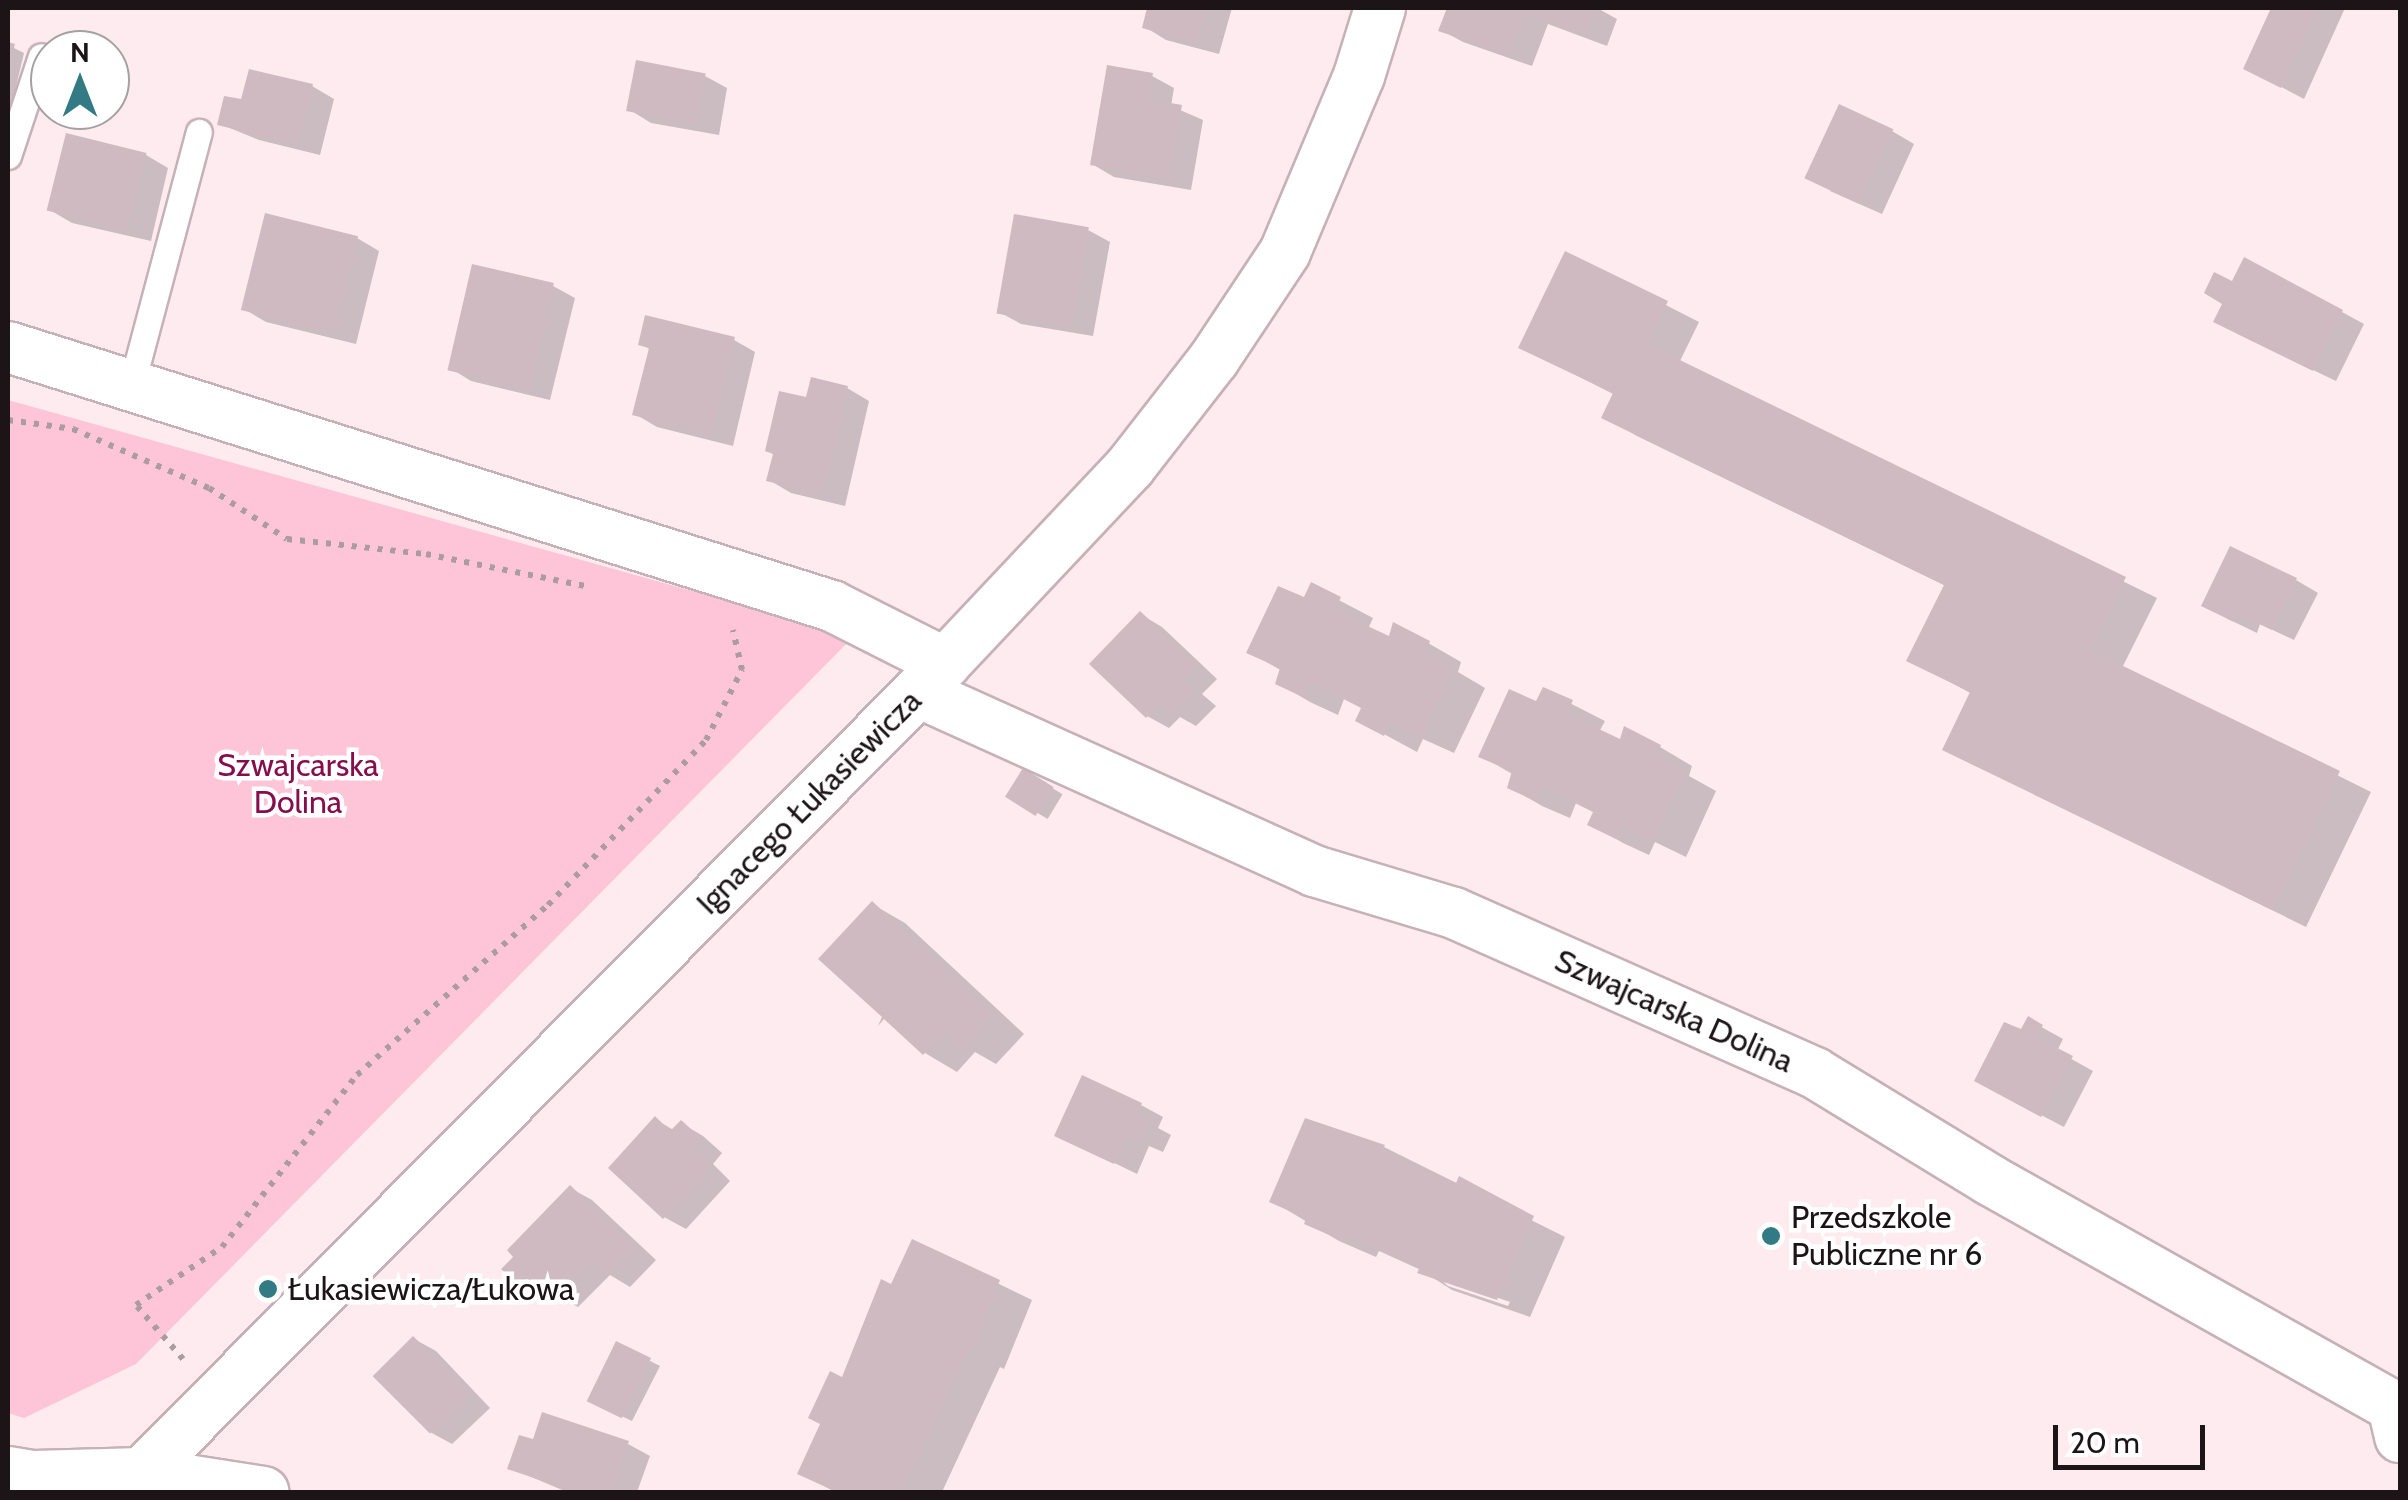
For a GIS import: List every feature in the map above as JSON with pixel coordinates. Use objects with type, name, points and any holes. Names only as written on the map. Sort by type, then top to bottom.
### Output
[{"type":"street","name":"Ignacego Łukasiewicza","points":[[121,1483],[932,678],[1130,467],[1214,360],[1284,252],[1360,76],[1380,8]]},
{"type":"street","name":"Szwajcarska Dolina","points":[[8,348],[832,606],[932,678],[1314,871],[1454,913],[1815,1073],[1990,1180],[2398,1417]]},
{"type":"street","points":[[8,1472],[264,1492]]},
{"type":"lane","points":[[8,156],[30,89]]},
{"type":"lane","points":[[132,386],[199,132]]},
{"type":"path","points":[[8,420],[74,429],[208,488],[287,539],[426,554],[600,589]]},
{"type":"path","points":[[186,1362],[136,1305],[222,1248],[358,1076],[548,905],[706,740],[742,670],[734,630],[723,622]]},
{"type":"green space","name":"Szwajcarska Dolina","points":[[8,400],[854,636],[136,1364],[24,1418],[8,1413]]},
{"type":"building","points":[[1147,8],[1207,8],[1197,43],[1142,28]]},
{"type":"building","points":[[1447,8],[1595,8],[1585,35],[1526,13],[1510,55],[1438,31]]},
{"type":"building","points":[[2271,8],[2318,8],[2281,88],[2243,69]]},
{"type":"building","points":[[8,42],[15,44],[9,68],[8,68]]},
{"type":"building","points":[[636,60],[706,74],[696,125],[626,111]]},
{"type":"building","points":[[1107,65],[1153,73],[1148,99],[1182,105],[1169,179],[1090,165]]},
{"type":"building","points":[[249,69],[313,84],[298,144],[217,125],[224,96],[241,99]]},
{"type":"building","points":[[1839,104],[1893,129],[1859,204],[1804,178]]},
{"type":"building","points":[[66,133],[147,153],[127,231],[47,211]]},
{"type":"building","points":[[265,213],[358,236],[334,333],[241,310]]},
{"type":"building","points":[[1014,214],[1089,227],[1071,327],[996,313]]},
{"type":"building","points":[[1565,251],[1668,301],[1647,344],[2126,577],[2090,650],[2340,771],[2272,910],[1942,750],[1970,692],[1906,661],[1944,585],[1601,418],[1613,393],[1518,348]]},
{"type":"building","points":[[2244,257],[2343,310],[2313,371],[2213,322],[2222,304],[2204,293],[2214,272],[2232,281]]},
{"type":"building","points":[[472,264],[554,283],[529,389],[447,370]]},
{"type":"building","points":[[645,315],[735,337],[711,435],[632,415],[649,348],[638,345]]},
{"type":"building","points":[[811,377],[848,386],[823,495],[766,481],[773,454],[765,451],[779,391],[806,397]]},
{"type":"building","points":[[2230,546],[2297,578],[2272,630],[2238,614],[2234,622],[2201,606]]},
{"type":"building","points":[[1311,582],[1341,597],[1335,611],[1389,636],[1393,622],[1430,641],[1426,653],[1454,667],[1421,737],[1390,722],[1384,736],[1355,721],[1361,708],[1311,682],[1305,698],[1275,684],[1280,668],[1246,653],[1278,586],[1304,597]]},
{"type":"building","points":[[1140,611],[1197,665],[1182,681],[1195,692],[1173,715],[1160,703],[1146,718],[1089,664]]},
{"type":"building","points":[[1543,687],[1573,700],[1567,714],[1620,739],[1624,726],[1661,745],[1657,757],[1685,770],[1653,841],[1622,825],[1616,839],[1587,825],[1593,812],[1543,787],[1537,802],[1507,788],[1512,771],[1478,757],[1509,689],[1536,701]]},
{"type":"building","points":[[1023,768],[1054,787],[1036,816],[1005,797]]},
{"type":"building","points":[[872,901],[993,1014],[962,1047],[945,1031],[923,1055],[884,1019],[878,1026],[882,1017],[818,959]]},
{"type":"building","points":[[2028,1016],[2043,1025],[2036,1037],[2073,1056],[2041,1117],[1974,1081],[2004,1022],[2021,1029]]},
{"type":"building","points":[[1082,1075],[1142,1103],[1137,1114],[1150,1120],[1141,1141],[1127,1136],[1114,1164],[1054,1136]]},
{"type":"building","points":[[655,1116],[670,1131],[681,1120],[702,1139],[692,1150],[710,1167],[663,1219],[608,1168]]},
{"type":"building","points":[[1305,1118],[1385,1145],[1382,1151],[1456,1183],[1459,1176],[1534,1216],[1497,1300],[1417,1273],[1420,1267],[1346,1235],[1343,1241],[1304,1224],[1306,1218],[1269,1202]]},
{"type":"building","points":[[570,1185],[635,1247],[607,1276],[590,1260],[554,1297],[537,1280],[521,1287],[501,1269],[513,1257],[507,1250]]},
{"type":"building","points":[[912,1239],[1000,1280],[971,1352],[967,1351],[901,1492],[837,1492],[797,1474],[820,1424],[808,1418],[830,1371],[842,1377],[881,1279],[891,1284]]},
{"type":"building","points":[[413,1336],[470,1393],[430,1434],[373,1376]]},
{"type":"building","points":[[616,1341],[651,1358],[622,1418],[587,1401]]},
{"type":"building","points":[[542,1412],[629,1441],[611,1492],[576,1492],[507,1469],[519,1435],[533,1439]]},
{"type":"place","name":"Przedszkole Publiczne nr 6","points":[[1771,1236]]},
{"type":"place","name":"Łukasiewicza/Łukowa","points":[[268,1289]]}]
